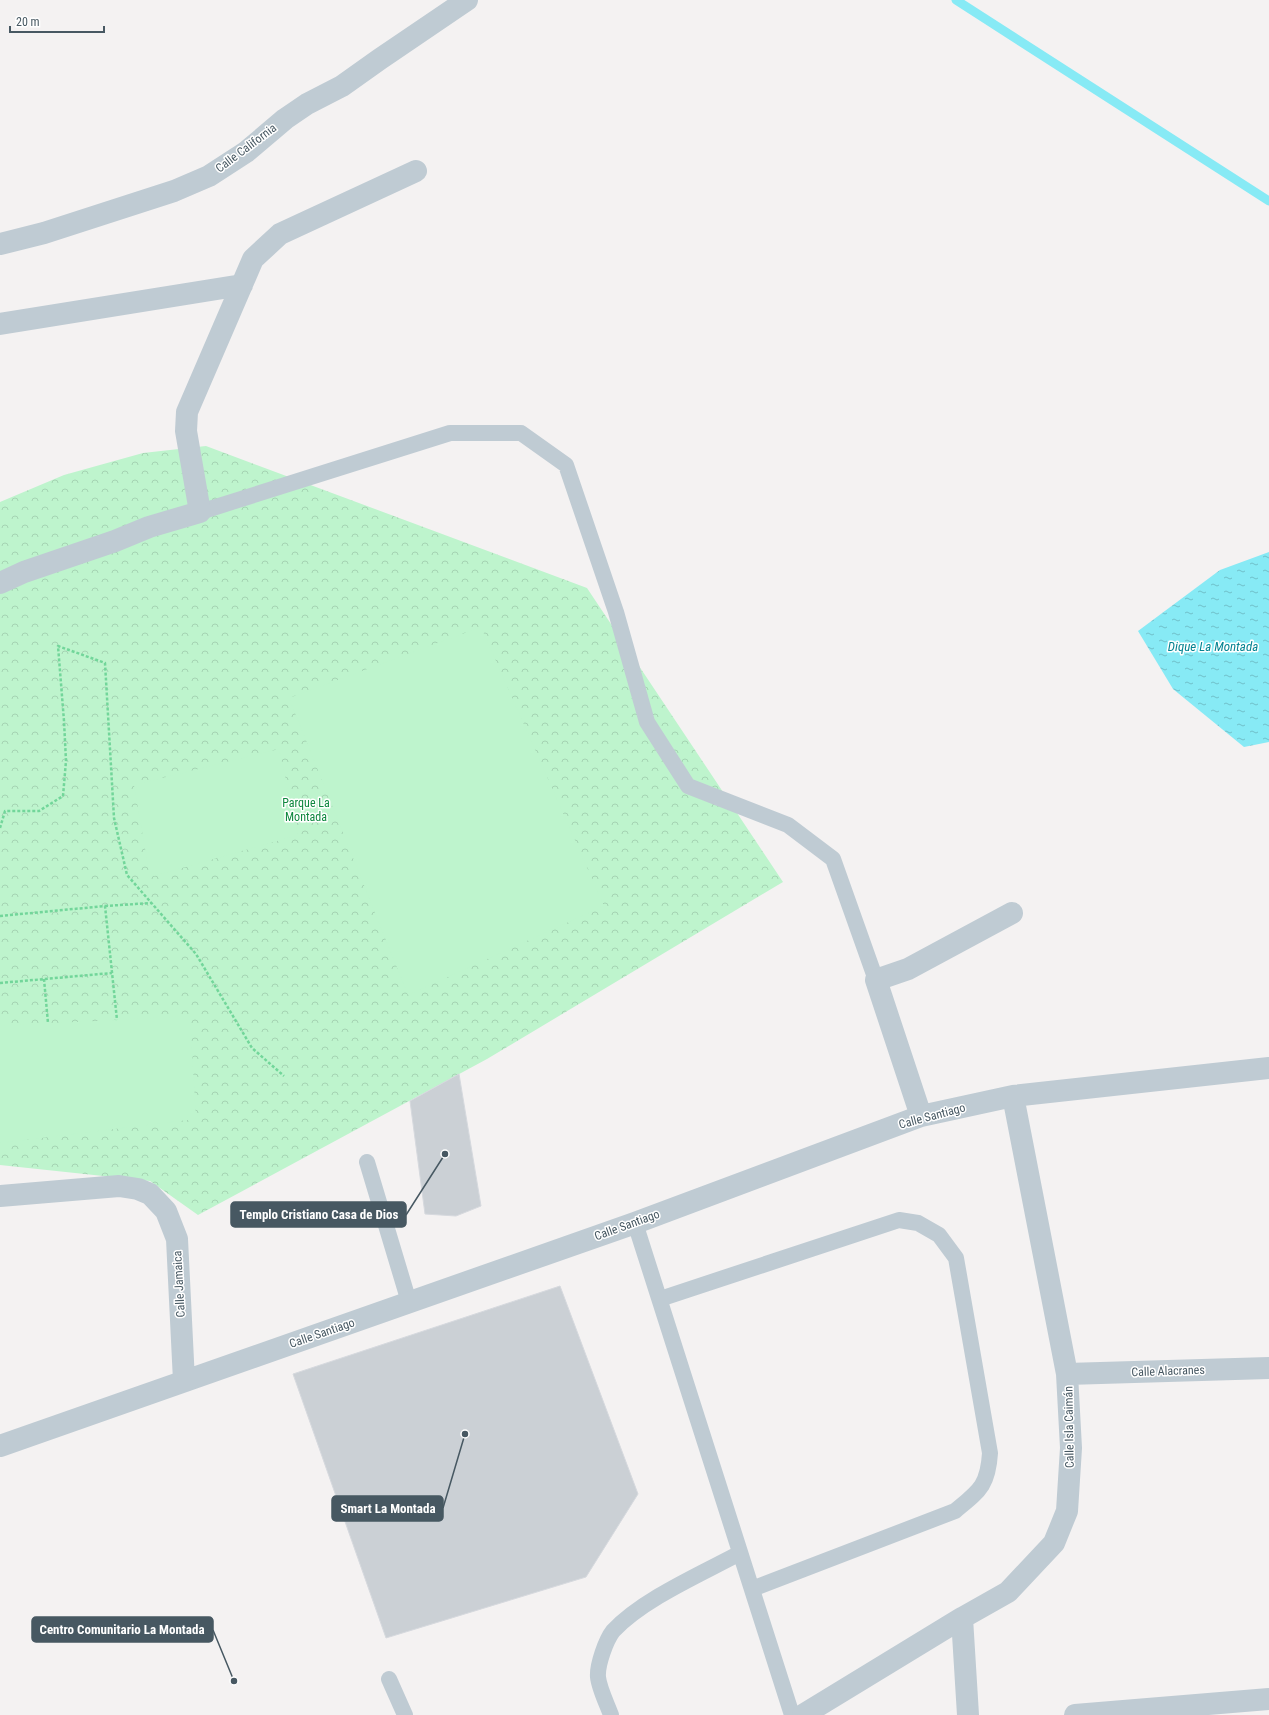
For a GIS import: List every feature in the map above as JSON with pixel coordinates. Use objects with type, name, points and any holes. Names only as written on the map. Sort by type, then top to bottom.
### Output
[{"type":"street","name":"Calle California","points":[[0,244],[44,233],[167,193],[209,176],[246,152],[307,104],[342,86],[467,0]]},
{"type":"street","points":[[0,583],[24,572],[115,541],[149,527],[200,512],[186,431],[187,412],[254,259],[280,234],[416,171]]},
{"type":"street","points":[[0,324],[242,285]]},
{"type":"street","points":[[921,1116],[876,980],[908,969],[1012,913]]},
{"type":"street","name":"Calle Santiago","points":[[0,1446],[636,1223],[921,1116],[1013,1096],[1269,1068]]},
{"type":"street","name":"Calle Isla Caimán","points":[[803,1715],[962,1618],[1008,1592],[1054,1543],[1067,1511],[1071,1448],[1067,1374],[1013,1096]]},
{"type":"street","name":"Calle Jamaica","points":[[0,1196],[119,1186],[138,1189],[150,1194],[166,1211],[177,1239],[184,1381]]},
{"type":"street","name":"Calle Alacranes","points":[[1067,1374],[1269,1368]]},
{"type":"street","points":[[962,1618],[968,1715]]},
{"type":"street","points":[[1075,1715],[1269,1699]]},
{"type":"lane","points":[[200,512],[450,433],[521,433],[566,465],[616,612],[647,722],[688,786],[788,825],[833,859],[876,980]]},
{"type":"lane","points":[[367,1162],[409,1302]]},
{"type":"lane","points":[[660,1299],[899,1220],[918,1223],[939,1235],[956,1258],[990,1453],[989,1469],[985,1483],[976,1494],[955,1511],[752,1589]]},
{"type":"lane","points":[[636,1223],[792,1715]]},
{"type":"lane","points":[[611,1715],[598,1677],[602,1653],[612,1632],[653,1600],[740,1553]]},
{"type":"lane","points":[[388,1679],[405,1715]]},
{"type":"path","points":[[0,828],[5,811],[39,811],[63,796],[66,761],[58,646],[105,663],[114,818],[127,875],[196,954],[252,1048],[284,1076]]},
{"type":"path","points":[[0,916],[151,903]]},
{"type":"path","points":[[105,906],[117,1020]]},
{"type":"path","points":[[0,983],[112,973]]},
{"type":"path","points":[[44,979],[48,1023]]},
{"type":"green space","name":"Parque La Montada","points":[[206,446],[587,588],[783,882],[487,1059],[198,1215],[150,1181],[0,1165],[0,502],[64,475],[143,453]]},
{"type":"green space","points":[[481,627],[604,906],[408,995],[289,698]]},
{"type":"green space","points":[[279,749],[298,835],[150,877],[134,785]]},
{"type":"green space","points":[[190,1016],[196,1119],[0,1143],[0,1026]]},
{"type":"water","name":"Dique La Montada","points":[[1269,552],[1269,742],[1244,747],[1173,689],[1138,631],[1220,570]]},
{"type":"building","points":[[459,1074],[481,1206],[456,1216],[425,1214],[410,1101]]},
{"type":"building","points":[[560,1286],[638,1494],[586,1577],[386,1638],[293,1374]]},
{"type":"waterway","points":[[956,0],[1269,201]]},
{"type":"place","name":"Templo Cristiano Casa de Dios","points":[[445,1154]]},
{"type":"place","name":"Smart La Montada","points":[[465,1434]]},
{"type":"place","name":"Centro Comunitario La Montada","points":[[234,1681]]}]
